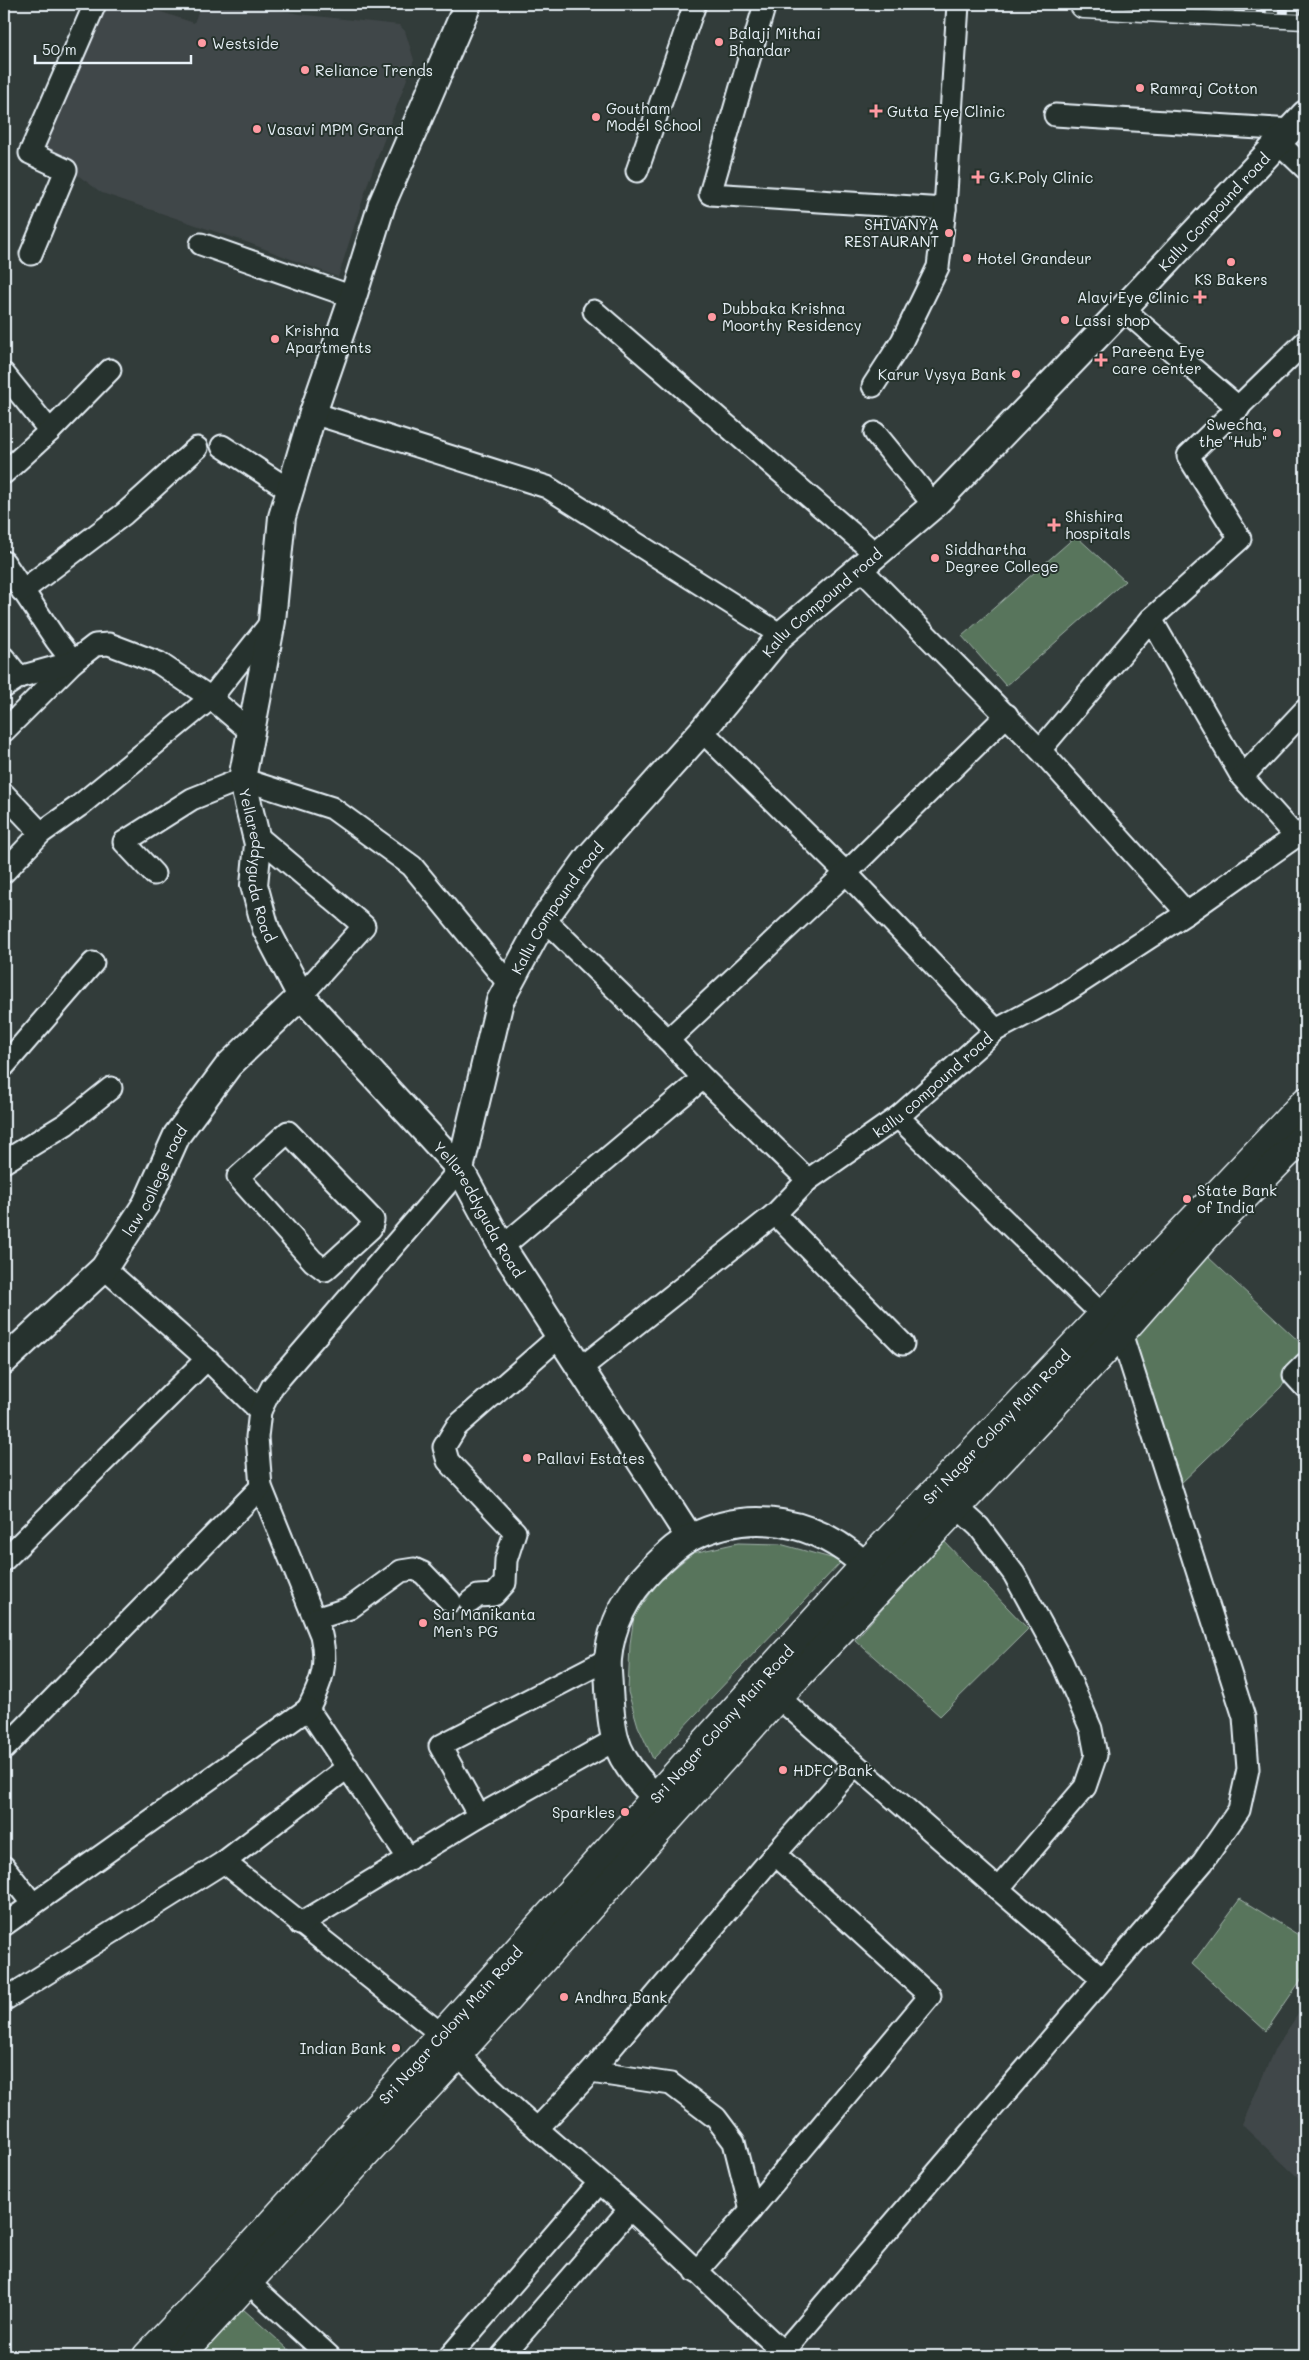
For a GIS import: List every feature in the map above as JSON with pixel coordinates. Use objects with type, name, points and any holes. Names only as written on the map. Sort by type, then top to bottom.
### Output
[{"type":"main road","points":[[1084,4],[1305,15]]},
{"type":"main road","name":"Sri Nagar Colony Main Road","points":[[180,2356],[240,2275],[441,2034],[665,1805],[778,1697],[956,1506],[1111,1324],[1305,1102]]},
{"type":"main road","name":"Sri Nagar Colony Main Road","points":[[147,2356],[240,2275],[458,2054],[865,1565],[1111,1324],[1209,1233],[1305,1135]]},
{"type":"street","points":[[31,254],[66,170],[30,153],[96,4]]},
{"type":"street","name":"Yellareddyguda Road","points":[[468,4],[382,204],[353,298],[312,413],[282,517],[272,621],[242,779],[258,844],[254,885],[266,929],[300,996],[460,1169],[502,1247],[582,1368],[690,1538]]},
{"type":"street","points":[[637,171],[695,4]]},
{"type":"street","points":[[765,4],[710,194],[944,208]]},
{"type":"street","points":[[873,386],[902,341],[938,267],[944,208],[958,4]]},
{"type":"street","points":[[1055,115],[1292,129],[1305,168]]},
{"type":"street","name":"Kallu Compound road","points":[[460,1169],[500,1001],[544,919],[589,858],[702,731],[782,635],[934,505],[1123,309],[1292,129]]},
{"type":"street","points":[[201,244],[353,298]]},
{"type":"street","points":[[1123,309],[1239,408]]},
{"type":"street","points":[[594,311],[869,562],[1187,913]]},
{"type":"street","points":[[1040,750],[1151,619],[1240,539],[1188,456],[1305,342]]},
{"type":"street","points":[[4,473],[50,431],[110,370]]},
{"type":"street","points":[[4,374],[50,431]]},
{"type":"street","points":[[312,413],[547,487],[782,635]]},
{"type":"street","points":[[875,433],[934,505]]},
{"type":"street","points":[[222,446],[291,490]]},
{"type":"street","points":[[22,591],[124,514],[197,448]]},
{"type":"street","points":[[4,562],[22,591],[73,662]]},
{"type":"street","points":[[1151,619],[1242,777],[1300,834]]},
{"type":"street","points":[[4,872],[41,833],[79,806],[210,698],[272,621]]},
{"type":"street","points":[[4,732],[73,662],[95,645],[109,644],[159,663],[210,698],[251,732]]},
{"type":"street","points":[[4,658],[11,682],[73,662]]},
{"type":"street","points":[[1242,777],[1305,710]]},
{"type":"street","points":[[668,1040],[846,872],[1007,715]]},
{"type":"street","points":[[702,731],[846,872],[996,1030]]},
{"type":"street","points":[[154,874],[124,842],[192,799],[242,779],[332,808],[412,866],[508,983]]},
{"type":"street","points":[[4,794],[41,833]]},
{"type":"street","name":"kallu compound road","points":[[582,1368],[775,1214],[808,1180],[898,1117],[996,1030],[1058,997],[1187,913],[1300,834]]},
{"type":"street","points":[[256,835],[364,926],[300,996]]},
{"type":"street","points":[[544,919],[808,1180]]},
{"type":"street","points":[[4,1066],[93,963]]},
{"type":"street","name":"law college road","points":[[4,1361],[104,1268],[146,1204],[177,1135],[229,1065],[300,996]]},
{"type":"street","points":[[502,1247],[703,1078]]},
{"type":"street","points":[[4,1162],[66,1124],[111,1088]]},
{"type":"street","points":[[224,1862],[441,2034],[458,2054],[537,2129],[630,2209],[782,2354],[1203,1862],[1239,1810],[1248,1769],[1244,1717],[1111,1324],[898,1117]]},
{"type":"street","points":[[290,1132],[373,1220],[372,1226],[366,1232],[327,1269],[321,1268],[239,1178],[239,1175],[285,1133],[290,1132]]},
{"type":"street","points":[[4,1925],[308,1709],[322,1681],[325,1654],[315,1619],[261,1487],[257,1437],[260,1411],[272,1388],[460,1169]]},
{"type":"street","points":[[775,1214],[903,1344]]},
{"type":"street","points":[[366,1232],[388,1252]]},
{"type":"street","points":[[342,1255],[366,1278]]},
{"type":"street","points":[[104,1268],[207,1359],[260,1411]]},
{"type":"street","points":[[315,1619],[350,1608],[401,1571],[414,1569],[423,1573],[460,1601],[478,1596],[494,1595],[505,1583],[506,1560],[515,1532],[448,1461],[444,1447],[457,1426],[560,1336]]},
{"type":"street","points":[[4,1560],[207,1359]]},
{"type":"street","points":[[1305,1364],[1294,1375],[1305,1387]]},
{"type":"street","points":[[4,1749],[261,1487]]},
{"type":"street","points":[[956,1506],[979,1527],[1014,1574],[1062,1662],[1092,1729],[1096,1755],[1085,1787],[998,1889]]},
{"type":"street","points":[[665,1805],[631,1770],[616,1740],[610,1706],[608,1659],[620,1612],[635,1587],[672,1549],[690,1538],[726,1524],[778,1521],[822,1534],[846,1547],[865,1565]]},
{"type":"street","points":[[479,1816],[440,1746],[608,1659]]},
{"type":"street","points":[[778,1697],[1103,1979]]},
{"type":"street","points":[[308,1709],[409,1858]]},
{"type":"street","points":[[300,1924],[479,1816],[616,1740]]},
{"type":"street","points":[[537,2129],[591,2072],[775,1854],[855,1765]]},
{"type":"street","points":[[4,2000],[224,1862],[348,1767]]},
{"type":"street","points":[[696,2272],[751,2210],[930,1996],[775,1854]]},
{"type":"street","points":[[4,1867],[32,1904]]},
{"type":"street","points":[[591,2072],[671,2084],[716,2118],[734,2142],[751,2210]]},
{"type":"street","points":[[450,2356],[599,2183]]},
{"type":"street","points":[[502,2356],[630,2209]]},
{"type":"street","points":[[240,2275],[329,2356]]},
{"type":"shaded area","name":"Vasavi MPM Grand","points":[[99,4],[146,4],[146,7],[194,23],[201,4],[241,4],[306,15],[399,25],[405,31],[414,60],[369,180],[338,277],[249,243],[102,193],[68,168],[33,152]]},
{"type":"shaded area","points":[[1305,2004],[1305,2184],[1242,2125],[1274,2050]]},
{"type":"green space","points":[[1076,536],[1125,581],[1006,686],[962,636]]},
{"type":"green space","points":[[1208,1257],[1305,1347],[1281,1387],[1178,1486],[1125,1337]]},
{"type":"green space","points":[[943,1540],[1028,1629],[940,1716],[855,1640]]},
{"type":"green space","points":[[738,1543],[780,1544],[842,1561],[653,1759],[638,1726],[628,1692],[630,1644],[634,1616],[661,1579],[693,1553]]},
{"type":"green space","points":[[1240,1899],[1305,1939],[1305,1974],[1266,2031],[1192,1964]]},
{"type":"green space","points":[[234,2301],[296,2356],[184,2356]]},
{"type":"railway","points":[[1091,4],[1305,12]]},
{"type":"place","name":"Balaji Mithai Bhandar","points":[[719,42]]},
{"type":"place","name":"Westside","points":[[202,43]]},
{"type":"place","name":"Reliance Trends","points":[[305,70]]},
{"type":"place","name":"Ramraj Cotton","points":[[1140,88]]},
{"type":"place","name":"Gutta Eye Clinic","points":[[876,111]]},
{"type":"place","name":"Goutham Model School","points":[[596,117]]},
{"type":"place","name":"Vasavi MPM Grand","points":[[257,129]]},
{"type":"place","name":"G.K.Poly Clinic","points":[[978,177]]},
{"type":"place","name":"SHIVANYA RESTAURANT","points":[[949,233]]},
{"type":"place","name":"Hotel Grandeur","points":[[967,258]]},
{"type":"place","name":"KS Bakers","points":[[1231,262]]},
{"type":"place","name":"Alavi Eye Clinic","points":[[1200,297]]},
{"type":"place","name":"Dubbaka Krishna Moorthy Residency","points":[[712,317]]},
{"type":"place","name":"Lassi shop","points":[[1065,320]]},
{"type":"place","name":"Krishna Apartments","points":[[275,339]]},
{"type":"place","name":"Pareena Eye care center","points":[[1101,360]]},
{"type":"place","name":"Karur Vysya Bank","points":[[1016,374]]},
{"type":"place","name":"Swecha, the \"Hub\"","points":[[1277,433]]},
{"type":"place","name":"Shishira hospitals","points":[[1054,525]]},
{"type":"place","name":"Siddhartha Degree College","points":[[935,558]]},
{"type":"place","name":"State Bank of India","points":[[1187,1199]]},
{"type":"place","name":"Pallavi Estates","points":[[527,1458]]},
{"type":"place","name":"Sai Manikanta Men's PG","points":[[423,1623]]},
{"type":"place","name":"HDFC Bank","points":[[783,1770]]},
{"type":"place","name":"Sparkles","points":[[625,1812]]},
{"type":"place","name":"Andhra Bank","points":[[564,1997]]},
{"type":"place","name":"Indian Bank","points":[[396,2048]]}]
